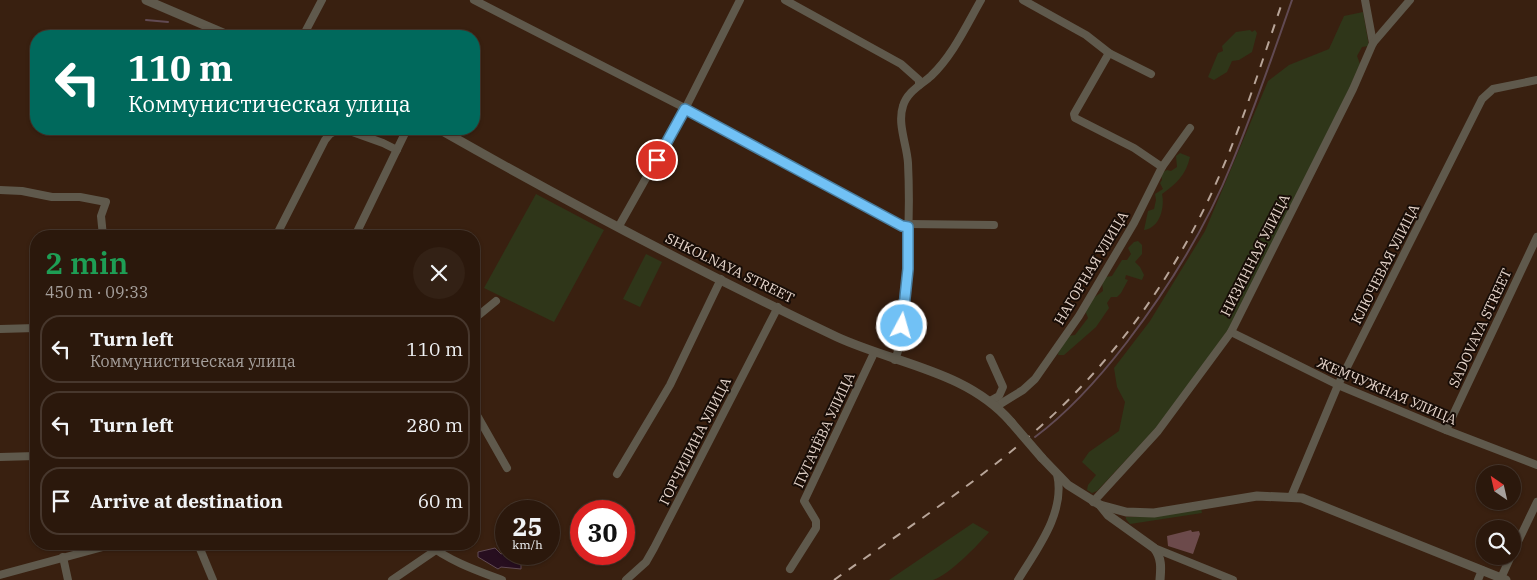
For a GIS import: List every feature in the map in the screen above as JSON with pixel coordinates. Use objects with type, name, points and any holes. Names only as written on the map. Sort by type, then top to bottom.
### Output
[{"type":"street","points":[[146,0],[216,30]]},
{"type":"street","points":[[306,30],[322,0]]},
{"type":"street","points":[[474,0],[685,109],[902,226],[994,225]]},
{"type":"street","points":[[619,226],[685,109],[740,0]]},
{"type":"street","points":[[786,0],[901,64],[919,80],[919,85]]},
{"type":"street","points":[[895,360],[900,345],[908,269],[908,161],[902,114],[905,100],[950,55],[981,0]]},
{"type":"street","points":[[1023,0],[1086,35],[1109,53],[1151,74]]},
{"type":"street","points":[[1365,0],[1373,42]]},
{"type":"street","name":"НИЗИННАЯ УЛИЦА","points":[[1096,504],[1158,432],[1231,332],[1353,89],[1373,42],[1410,0]]},
{"type":"street","points":[[1109,53],[1074,114],[1074,118],[1134,148],[1162,167]]},
{"type":"street","name":"КЛЮЧЕВАЯ УЛИЦА","points":[[1291,497],[1338,385],[1482,99],[1493,89],[1537,80]]},
{"type":"street","name":"НАГОРНАЯ УЛИЦА","points":[[993,404],[1023,390],[1035,379],[1079,316],[1134,223],[1162,167],[1190,128]]},
{"type":"street","points":[[279,230],[329,135]]},
{"type":"street","points":[[362,135],[383,142],[397,150]]},
{"type":"street","points":[[358,230],[404,135]]},
{"type":"street","name":"SHKOLNAYA STREET","points":[[450,135],[658,248],[778,308],[874,353],[951,378],[993,404],[1068,485],[1096,504]]},
{"type":"street","points":[[0,190],[22,190],[52,197],[80,197],[106,202],[101,216],[102,230]]},
{"type":"street","name":"SADOVAYA STREET","points":[[1446,430],[1537,237]]},
{"type":"street","points":[[617,474],[670,384],[721,279]]},
{"type":"street","points":[[480,314],[496,301]]},
{"type":"street","name":"ГОРЧИЛИНА УЛИЦА","points":[[626,580],[646,562],[654,548],[778,308]]},
{"type":"street","points":[[0,330],[30,328]]},
{"type":"street","name":"ЖЕМЧУЖНАЯ УЛИЦА","points":[[1231,332],[1338,385],[1537,465]]},
{"type":"street","name":"ПУГАЧЁВА УЛИЦА","points":[[790,569],[816,528],[816,521],[804,501],[874,353]]},
{"type":"street","points":[[990,358],[1002,387],[999,396],[993,404]]},
{"type":"street","points":[[480,421],[507,468]]},
{"type":"street","points":[[0,457],[30,456]]},
{"type":"street","points":[[1018,580],[1047,531],[1054,512],[1059,495],[1057,474]]},
{"type":"street","points":[[1096,504],[1126,512],[1154,513],[1257,496],[1302,498],[1504,579],[1509,565]]},
{"type":"street","points":[[1521,536],[1537,502]]},
{"type":"street","points":[[1096,504],[1108,515],[1154,548],[1233,580]]},
{"type":"street","points":[[1154,548],[1159,554],[1161,562],[1160,580]]},
{"type":"street","points":[[0,575],[90,550]]},
{"type":"street","points":[[201,550],[214,580]]},
{"type":"street","points":[[392,580],[436,550],[475,570],[502,580]]},
{"type":"street","points":[[63,557],[68,580]]},
{"type":"street","points":[[1478,580],[1482,570]]},
{"type":"green space","points":[[1363,12],[1369,46],[1362,47],[1357,56],[1360,64],[1348,91],[1237,317],[1167,416],[1097,491],[1092,493],[1087,490],[1088,485],[1096,475],[1082,462],[1089,452],[1119,431],[1125,402],[1117,387],[1114,368],[1150,321],[1205,231],[1268,81],[1289,65],[1329,49],[1344,16]]},
{"type":"green space","points":[[1250,30],[1252,32],[1255,30],[1257,33],[1252,52],[1239,60],[1232,61],[1227,72],[1214,80],[1208,77],[1218,53],[1223,51],[1222,46],[1236,32]]},
{"type":"green space","points":[[1180,153],[1190,157],[1186,169],[1176,183],[1162,194],[1163,205],[1158,221],[1144,230],[1148,211],[1154,209],[1155,194],[1163,189],[1160,183],[1162,180],[1161,173],[1167,170],[1171,171],[1177,167],[1176,156]]},
{"type":"green space","points":[[536,194],[604,230],[554,322],[484,288]]},
{"type":"green space","points":[[1138,241],[1142,245],[1142,254],[1135,262],[1144,275],[1142,280],[1126,275],[1125,279],[1128,280],[1121,293],[1117,297],[1111,297],[1107,303],[1109,308],[1096,327],[1064,355],[1058,355],[1059,348],[1068,336],[1075,335],[1088,318],[1085,310],[1092,299],[1103,291],[1102,282],[1105,277],[1112,276],[1122,260],[1127,260],[1131,254],[1128,248]]},
{"type":"green space","points":[[646,254],[662,262],[640,307],[623,299]]},
{"type":"green space","points":[[1201,508],[1202,513],[1130,524],[1126,519],[1126,517],[1152,517]]},
{"type":"green space","points":[[973,523],[989,532],[971,552],[940,577],[933,580],[889,580]]},
{"type":"shaded area","points":[[495,548],[495,565],[521,565],[521,569],[501,567],[498,569],[478,557],[478,552]]},
{"type":"building","points":[[1191,530],[1192,532],[1199,531],[1200,534],[1193,554],[1168,546],[1167,536]]},
{"type":"waterway","points":[[1035,437],[1072,405],[1106,368],[1143,321],[1186,256],[1211,211],[1232,163],[1256,103],[1292,0]]},
{"type":"waterway","points":[[146,20],[168,22]]},
{"type":"railway","points":[[834,580],[940,506],[1017,447],[1066,403],[1133,325],[1171,269],[1216,184],[1247,106],[1283,0]]},
{"type":"route","points":[[657,160],[685,109],[902,226],[908,227],[908,269],[902,326]]}]
